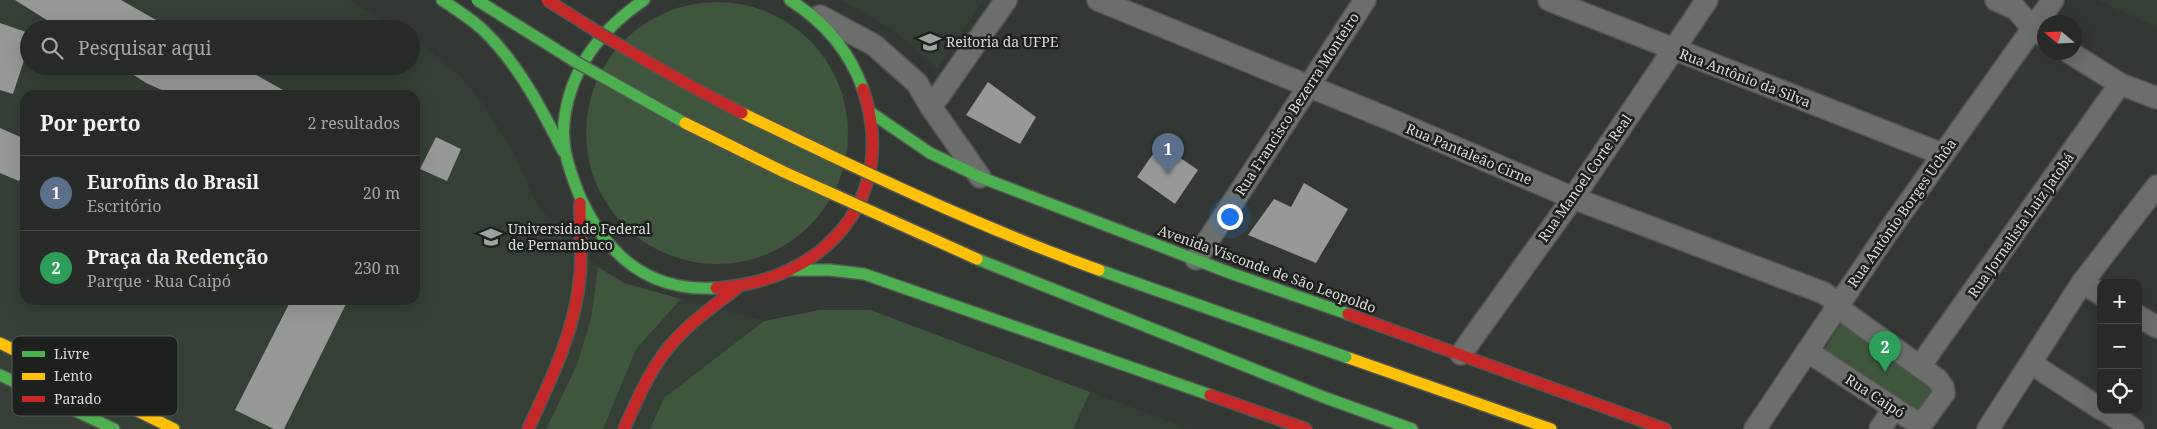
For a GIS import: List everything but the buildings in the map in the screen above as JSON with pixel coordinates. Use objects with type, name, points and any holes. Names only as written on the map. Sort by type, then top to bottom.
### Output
[{"type":"main road","points":[[442,0],[488,35],[501,50],[540,106],[565,154],[580,199],[594,229],[616,254],[642,273],[672,286],[705,291],[738,287],[792,270],[815,257],[834,240],[850,221],[862,198],[870,174],[873,148],[870,112],[860,78],[838,39],[797,4]]},
{"type":"main road","points":[[477,0],[641,100],[849,204],[1060,294],[1326,398],[1412,429]]},
{"type":"main road","points":[[547,0],[601,35],[701,92],[864,173],[1047,251],[1551,429]]},
{"type":"main road","points":[[565,154],[564,128],[568,101],[576,76],[589,52],[605,30],[625,12],[644,0]]},
{"type":"main road","name":"Avenida Visconde de São Leopoldo","points":[[870,112],[930,153],[980,177],[1233,274],[1461,354],[1665,429]]},
{"type":"main road","points":[[528,429],[555,371],[570,329],[580,277],[580,199]]},
{"type":"main road","points":[[792,270],[830,270],[864,274],[1306,429]]},
{"type":"main road","points":[[624,429],[645,384],[669,347],[701,315],[738,287]]},
{"type":"main road","points":[[0,344],[12,350]]},
{"type":"main road","points":[[0,375],[12,381]]},
{"type":"main road","points":[[87,416],[114,429]]},
{"type":"main road","points":[[147,416],[174,429]]},
{"type":"street","points":[[931,107],[1006,0]]},
{"type":"street","name":"Rua Pantaleão Cirne","points":[[1098,0],[1573,198],[1824,293],[1833,300],[1837,308]]},
{"type":"street","name":"Rua Francisco Bezerra Monteiro","points":[[1196,259],[1365,0]]},
{"type":"street","name":"Rua Antônio da Silva","points":[[1549,0],[1942,154]]},
{"type":"street","name":"Rua Manoel Corte Real","points":[[1461,354],[1573,198],[1706,0]]},
{"type":"street","points":[[1996,0],[2016,9],[2037,31]]},
{"type":"street","name":"Rua Antônio Borges Uchôa","points":[[2047,15],[2053,0]]},
{"type":"street","points":[[797,4],[874,45],[916,83],[980,177]]},
{"type":"street","name":"Rua Antônio Borges Uchôa","points":[[1755,429],[1942,154],[2037,35]]},
{"type":"street","points":[[2082,60],[2120,84],[2157,98]]},
{"type":"street","name":"Rua Jornalista Luiz Jatobá","points":[[1920,366],[2120,84]]},
{"type":"street","points":[[1988,429],[2032,364],[2082,283],[2157,186]]},
{"type":"street","points":[[2082,283],[2097,292]]},
{"type":"street","name":"Rua Caipó","points":[[1807,352],[1912,420],[1921,422],[1930,416],[1944,393],[1943,387],[1920,366],[1837,308]]},
{"type":"street","points":[[2142,318],[2157,327]]},
{"type":"street","points":[[2032,364],[2097,406]]},
{"type":"street","points":[[1880,429],[1894,408]]},
{"type":"street","points":[[2110,414],[2133,429]]},
{"type":"shaded area","name":"Universidade Federal de Pernambuco","points":[[0,0],[349,0],[381,20],[20,20],[20,75],[420,75],[420,44],[462,78],[483,104],[512,149],[538,207],[598,267],[624,283],[764,321],[820,310],[870,310],[1190,429],[0,429]]},
{"type":"shaded area","name":"Reitoria da UFPE","points":[[841,0],[984,0],[937,68],[893,30]]},
{"type":"shaded area","points":[[2097,0],[2157,0],[2157,27]]},
{"type":"green space","points":[[717,2],[743,5],[767,12],[790,24],[818,50],[826,60],[838,83],[845,107],[848,133],[845,159],[838,183],[826,206],[800,234],[790,242],[767,254],[743,261],[717,264],[691,261],[667,254],[644,242],[616,216],[608,206],[596,183],[589,159],[586,133],[589,107],[596,83],[608,60],[634,32],[644,24],[667,12],[691,5]]},
{"type":"green space","points":[[598,267],[624,283],[681,299],[636,349],[603,429],[546,429],[577,365],[591,319]]},
{"type":"green space","points":[[820,310],[870,310],[1090,392],[1073,429],[650,429],[664,398],[764,321]]},
{"type":"green space","points":[[1845,324],[1937,386],[1921,416],[1824,350],[1839,326]]},
{"type":"traffic: fast","points":[[442,0],[477,25],[507,56],[537,102],[563,151]]},
{"type":"traffic: fast","points":[[477,0],[576,62],[685,123]]},
{"type":"traffic: fast","points":[[644,0],[603,35],[592,49],[575,79],[569,97],[564,125],[564,145],[568,164],[578,192],[589,214],[601,233],[630,264],[648,275],[669,283],[691,288],[716,288]]},
{"type":"traffic: fast","points":[[790,0],[814,18],[834,38],[851,62],[863,89]]},
{"type":"traffic: fast","points":[[870,112],[930,153],[980,177],[1233,274],[1348,314]]},
{"type":"traffic: fast","points":[[977,259],[1326,398]]},
{"type":"traffic: fast","points":[[792,270],[830,270],[864,274],[1210,395]]},
{"type":"traffic: fast","points":[[1099,270],[1346,357]]},
{"type":"traffic: fast","points":[[0,375],[12,381]]},
{"type":"traffic: fast","points":[[1326,398],[1412,429]]},
{"type":"traffic: fast","points":[[87,416],[114,429]]},
{"type":"traffic: slow","points":[[742,113],[963,216],[1099,270]]},
{"type":"traffic: slow","points":[[685,123],[784,172],[977,259]]},
{"type":"traffic: slow","points":[[0,343],[12,349]]},
{"type":"traffic: slow","points":[[1346,357],[1551,429]]},
{"type":"traffic: slow","points":[[148,416],[174,429]]},
{"type":"traffic: jam","points":[[547,0],[643,59],[742,113]]},
{"type":"traffic: jam","points":[[716,288],[755,282],[790,270],[820,251],[844,227],[861,198],[871,165],[872,129],[863,89]]},
{"type":"traffic: jam","points":[[528,429],[561,355],[573,316],[581,267],[580,203]]},
{"type":"traffic: jam","points":[[624,429],[646,382],[667,349],[690,325],[738,287]]},
{"type":"traffic: jam","points":[[1348,314],[1665,429]]},
{"type":"traffic: jam","points":[[1210,395],[1306,429]]},
{"type":"place","name":"Reitoria da UFPE","points":[[930,42]]},
{"type":"place","name":"Eurofins do Brasil","points":[[1168,174]]},
{"type":"place","name":"Universidade Federal de Pernambuco","points":[[491,237]]},
{"type":"place","name":"Praça da Redenção","points":[[1885,372]]}]
